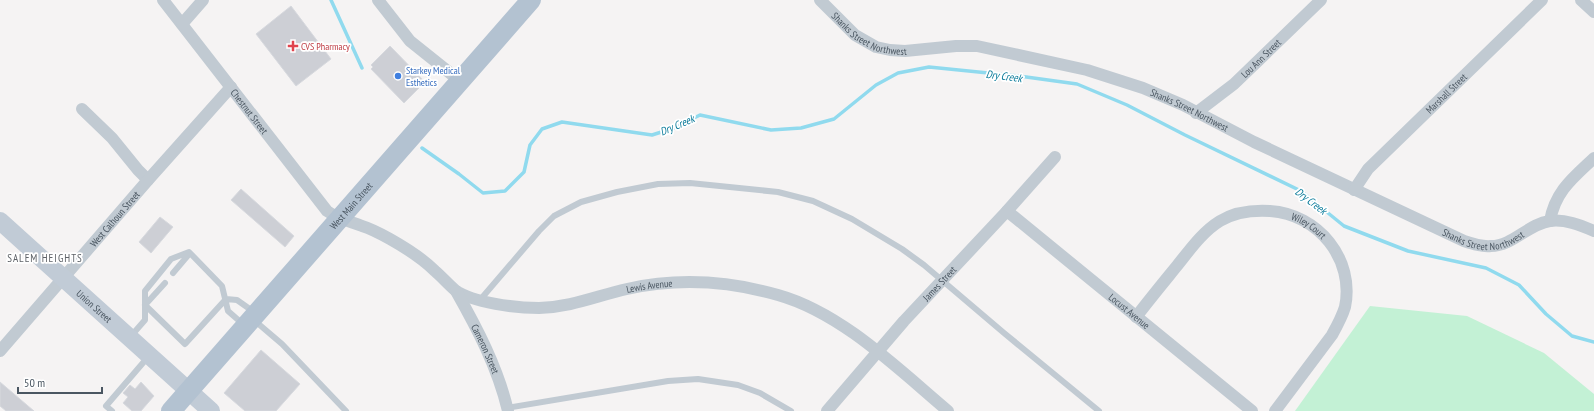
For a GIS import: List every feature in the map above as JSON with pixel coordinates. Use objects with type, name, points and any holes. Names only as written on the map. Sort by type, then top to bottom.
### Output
[{"type":"main road","name":"West Main Street","points":[[171,411],[531,0]]},
{"type":"street","name":"Chestnut Street","points":[[163,0],[327,211],[339,219]]},
{"type":"street","points":[[182,24],[202,0]]},
{"type":"street","points":[[378,0],[410,41],[460,81]]},
{"type":"street","name":"Shanks Street Northwest","points":[[820,0],[856,35],[876,47],[905,51],[956,46],[976,46],[1107,76],[1143,88],[1354,190],[1464,241],[1480,246],[1503,244],[1540,223],[1550,221]]},
{"type":"street","name":"Lou Ann Street","points":[[1196,113],[1234,84],[1321,0]]},
{"type":"street","name":"Marshall Street","points":[[1354,190],[1368,169],[1542,0]]},
{"type":"street","points":[[1581,0],[1594,12]]},
{"type":"street","name":"West Calhoun Street","points":[[0,351],[148,180],[231,87]]},
{"type":"street","points":[[82,109],[112,138],[148,180]]},
{"type":"street","name":"James Street","points":[[826,411],[877,352],[942,280],[1008,211],[1054,158]]},
{"type":"street","points":[[1594,158],[1569,181],[1559,194],[1550,221],[1572,222],[1594,231]]},
{"type":"street","name":"Wiley Court","points":[[1136,317],[1193,245],[1220,221],[1248,211],[1260,210],[1292,215],[1306,221],[1327,238],[1340,261],[1346,281],[1344,308],[1340,321],[1332,335],[1275,411]]},
{"type":"street","name":"Locust Avenue","points":[[1008,211],[1252,411]]},
{"type":"street","name":"Lewis Avenue","points":[[339,219],[372,230],[404,247],[435,270],[456,291],[480,300],[500,305],[539,308],[561,306],[583,302],[626,289],[674,282],[707,283],[739,287],[777,295],[815,310],[831,319],[877,352],[948,411]]},
{"type":"street","name":"Union Street","points":[[0,221],[211,411]]},
{"type":"street","name":"Cameron Street","points":[[456,291],[488,353],[501,386],[508,410]]},
{"type":"lane","points":[[480,300],[539,231],[554,216],[581,202],[617,192],[658,184],[690,183],[778,192],[813,201],[852,219],[879,234],[913,257],[1099,411]]},
{"type":"lane","points":[[190,253],[222,286],[228,311],[251,319]]},
{"type":"lane","points":[[173,273],[190,253]]},
{"type":"lane","points":[[130,338],[145,320],[145,291],[171,259],[190,253]]},
{"type":"lane","points":[[145,305],[165,282]]},
{"type":"lane","points":[[226,299],[238,300],[251,319],[282,344],[301,362],[327,393],[346,411]]},
{"type":"lane","points":[[145,305],[185,344],[226,299]]},
{"type":"lane","points":[[112,411],[106,406],[149,356]]},
{"type":"lane","points":[[508,410],[668,381],[698,379],[720,381],[738,385],[760,393],[791,411]]},
{"type":"green space","points":[[1370,306],[1467,316],[1544,353],[1594,394],[1594,411],[1295,411]]},
{"type":"building","name":"CVS Pharmacy","points":[[291,6],[331,59],[296,86],[256,34]]},
{"type":"building","name":"Starkey Medical Esthetics","points":[[390,46],[425,82],[404,103],[371,69],[373,67],[371,65]]},
{"type":"building","points":[[241,189],[294,236],[285,247],[231,200]]},
{"type":"building","points":[[160,217],[173,227],[151,253],[139,242]]},
{"type":"building","points":[[261,350],[300,384],[276,411],[245,411],[224,393]]},
{"type":"building","points":[[0,382],[34,411],[6,411],[0,406]]},
{"type":"building","points":[[141,382],[154,396],[141,411],[132,411],[123,403],[128,397],[123,393],[130,385],[135,389]]},
{"type":"waterway","name":"Dry Creek","points":[[331,0],[362,68]]},
{"type":"waterway","name":"Dry Creek","points":[[422,148],[483,193],[505,191],[524,172],[530,145],[542,129],[562,122],[652,135],[674,128],[700,115],[771,130],[801,128],[834,119],[876,85],[898,73],[929,67],[1019,76],[1077,84],[1127,105],[1301,191],[1344,226],[1408,251],[1486,268],[1519,285],[1546,314],[1572,336],[1594,342]]},
{"type":"place","name":"CVS Pharmacy","points":[[293,46]]},
{"type":"place","name":"Starkey Medical Esthetics","points":[[398,76]]},
{"type":"district","name":"SALEM HEIGHTS","points":[[45,258]]}]
